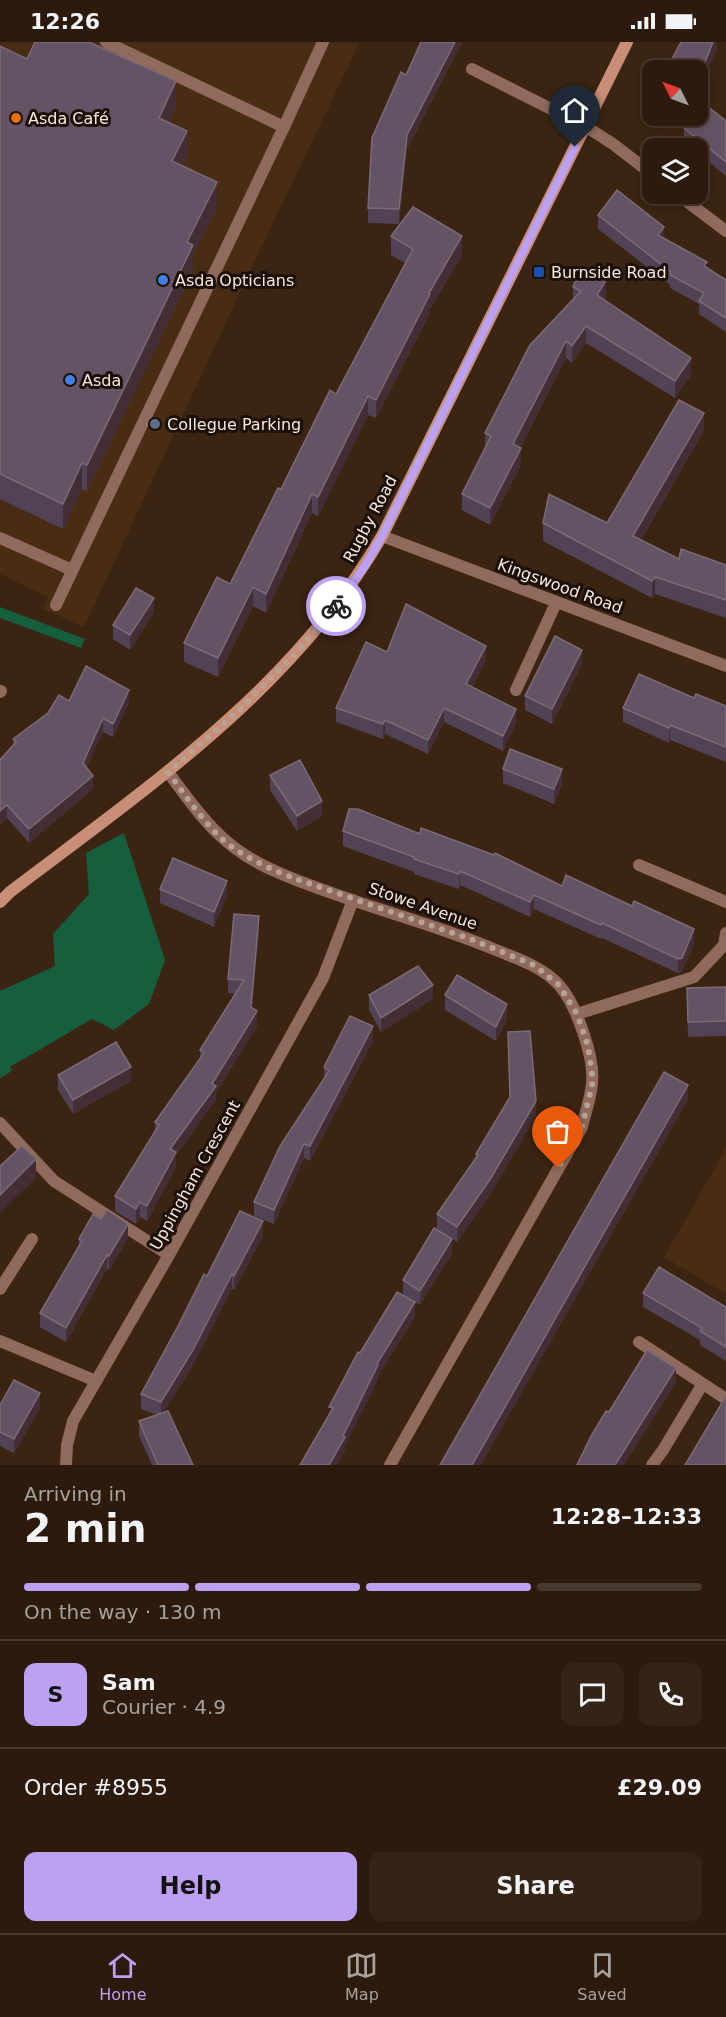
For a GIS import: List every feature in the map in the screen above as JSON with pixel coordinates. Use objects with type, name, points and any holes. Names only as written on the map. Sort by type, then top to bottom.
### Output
[{"type":"street","points":[[106,42],[284,127]]},
{"type":"street","points":[[56,605],[323,42]]},
{"type":"street","name":"Rugby Road","points":[[0,902],[168,772],[236,713],[297,652],[340,602],[382,536],[627,42]]},
{"type":"street","points":[[472,69],[585,126],[642,166]]},
{"type":"street","points":[[690,204],[726,231]]},
{"type":"street","name":"Kingswood Road","points":[[382,536],[726,666]]},
{"type":"street","points":[[0,538],[72,570]]},
{"type":"street","points":[[516,690],[556,603]]},
{"type":"street","name":"Stowe Avenue","points":[[168,772],[203,819],[223,840],[277,872],[473,940],[534,965],[559,985],[577,1014],[588,1046],[593,1081],[582,1127],[390,1465]]},
{"type":"street","points":[[639,865],[726,902]]},
{"type":"street","name":"Uppingham Crescent","points":[[66,1465],[66,1445],[73,1421],[169,1255],[323,978],[353,900]]},
{"type":"street","points":[[577,1014],[694,977],[724,945],[726,933]]},
{"type":"street","points":[[0,1123],[54,1181],[169,1255]]},
{"type":"street","points":[[0,1289],[32,1239]]},
{"type":"street","points":[[0,1341],[96,1381]]},
{"type":"street","points":[[639,1342],[726,1399]]},
{"type":"street","points":[[652,1465],[702,1385]]},
{"type":"shaded area","points":[[0,42],[360,42],[84,627],[43,609],[48,597],[0,574]]},
{"type":"shaded area","points":[[726,1148],[726,1294],[664,1257]]},
{"type":"green space","points":[[0,607],[85,639],[81,648],[0,618]]},
{"type":"green space","points":[[124,833],[165,960],[149,1004],[114,1030],[92,1019],[10,1067],[12,1071],[0,1078],[0,991],[55,966],[53,934],[89,894],[86,853]]},
{"type":"building","name":"Asda","points":[[35,42],[89,42],[176,81],[159,118],[187,131],[172,161],[217,182],[187,242],[193,245],[87,465],[82,463],[63,504],[0,474],[0,46],[27,59]]},
{"type":"building","points":[[421,42],[455,42],[407,135],[399,209],[368,208],[372,138],[401,72],[406,75]]},
{"type":"building","points":[[681,42],[713,42],[706,60],[671,60]]},
{"type":"building","points":[[708,107],[726,121],[726,162],[708,147],[708,138],[696,138],[684,128],[686,126],[708,126]]},
{"type":"building","points":[[617,190],[664,227],[658,235],[707,262],[704,266],[726,280],[726,318],[699,301],[704,293],[670,275],[671,272],[598,215]]},
{"type":"building","points":[[413,207],[462,236],[429,293],[376,400],[368,396],[318,497],[312,494],[266,594],[253,587],[218,658],[184,643],[217,577],[230,584],[278,488],[281,489],[330,390],[336,394],[413,249],[391,236]]},
{"type":"building","points":[[580,267],[606,280],[597,295],[691,358],[675,381],[586,326],[572,346],[566,341],[513,444],[521,448],[490,508],[462,494],[491,436],[485,433],[530,345],[581,291],[573,287]]},
{"type":"building","points":[[679,400],[704,413],[633,536],[679,559],[681,549],[726,565],[726,600],[655,577],[652,581],[543,523],[549,494],[607,523]]},
{"type":"building","points":[[136,588],[154,598],[130,635],[113,625]]},
{"type":"building","points":[[406,604],[486,646],[466,684],[516,709],[503,736],[444,708],[428,740],[385,720],[383,724],[336,708],[366,642],[387,652]]},
{"type":"building","points":[[555,636],[582,650],[552,709],[525,696]]},
{"type":"building","points":[[86,666],[129,690],[113,724],[103,718],[83,763],[93,776],[29,829],[7,805],[0,811],[0,760],[16,742],[13,739],[48,713],[59,695],[69,701]]},
{"type":"building","points":[[639,674],[694,698],[696,694],[726,706],[726,747],[670,725],[669,728],[623,708]]},
{"type":"building","points":[[510,749],[562,769],[554,789],[503,769]]},
{"type":"building","points":[[300,760],[322,801],[297,816],[270,775]]},
{"type":"building","points":[[349,809],[358,809],[420,834],[421,828],[494,855],[495,853],[562,886],[566,875],[632,906],[634,901],[694,929],[682,958],[678,959],[602,923],[601,925],[534,895],[530,902],[460,871],[459,874],[414,859],[414,857],[343,831]]},
{"type":"building","points":[[173,858],[227,881],[214,912],[160,889]]},
{"type":"building","points":[[234,914],[259,916],[251,1007],[257,1011],[212,1084],[216,1086],[170,1149],[176,1152],[147,1206],[140,1202],[136,1209],[115,1196],[159,1125],[155,1122],[204,1053],[200,1050],[244,980],[228,979]]},
{"type":"building","points":[[418,966],[433,985],[381,1018],[369,995]]},
{"type":"building","points":[[457,975],[507,1004],[496,1027],[445,995]]},
{"type":"building","points":[[726,987],[726,1021],[688,1022],[687,988]]},
{"type":"building","points":[[350,1016],[373,1026],[310,1146],[304,1144],[274,1210],[254,1202],[280,1146],[329,1071],[324,1067]]},
{"type":"building","points":[[530,1031],[536,1101],[491,1178],[457,1227],[437,1214],[478,1155],[476,1154],[510,1097],[508,1032]]},
{"type":"building","points":[[116,1042],[131,1067],[73,1100],[58,1075]]},
{"type":"building","points":[[664,1072],[688,1085],[472,1465],[440,1465]]},
{"type":"building","points":[[22,1146],[36,1159],[0,1195],[0,1166]]},
{"type":"building","points":[[107,1210],[128,1224],[109,1256],[107,1255],[66,1328],[40,1313],[82,1241],[79,1239],[93,1214],[101,1219]]},
{"type":"building","points":[[240,1211],[263,1221],[234,1276],[232,1274],[193,1350],[161,1402],[141,1394],[204,1274],[207,1276]]},
{"type":"building","points":[[434,1228],[452,1239],[420,1291],[403,1280]]},
{"type":"building","points":[[659,1267],[726,1307],[726,1347],[700,1331],[702,1328],[643,1293]]},
{"type":"building","points":[[397,1292],[415,1302],[377,1364],[343,1436],[345,1437],[329,1465],[300,1465],[333,1408],[329,1407],[358,1352],[360,1353]]},
{"type":"building","points":[[647,1350],[676,1368],[615,1465],[577,1465],[606,1411],[609,1412]]},
{"type":"building","points":[[14,1380],[40,1393],[14,1439],[0,1432],[0,1405]]},
{"type":"building","points":[[726,1396],[725,1465],[685,1465]]},
{"type":"building","points":[[168,1411],[193,1465],[158,1465],[139,1421]]},
{"type":"way so far","points":[[336,606],[297,652],[236,713],[168,772],[203,819],[223,840],[277,872],[473,940],[534,965],[559,985],[577,1014],[588,1046],[593,1081],[582,1127],[558,1168]]},
{"type":"place","name":"Asda Café","points":[[16,118]]},
{"type":"place","name":"Burnside Road","points":[[539,272]]},
{"type":"place","name":"Asda Opticians","points":[[163,280]]},
{"type":"place","name":"Asda","points":[[70,380]]},
{"type":"place","name":"Collegue Parking","points":[[155,424]]},
{"type":"route","points":[[336,606],[365,566],[382,536],[575,147]]}]
